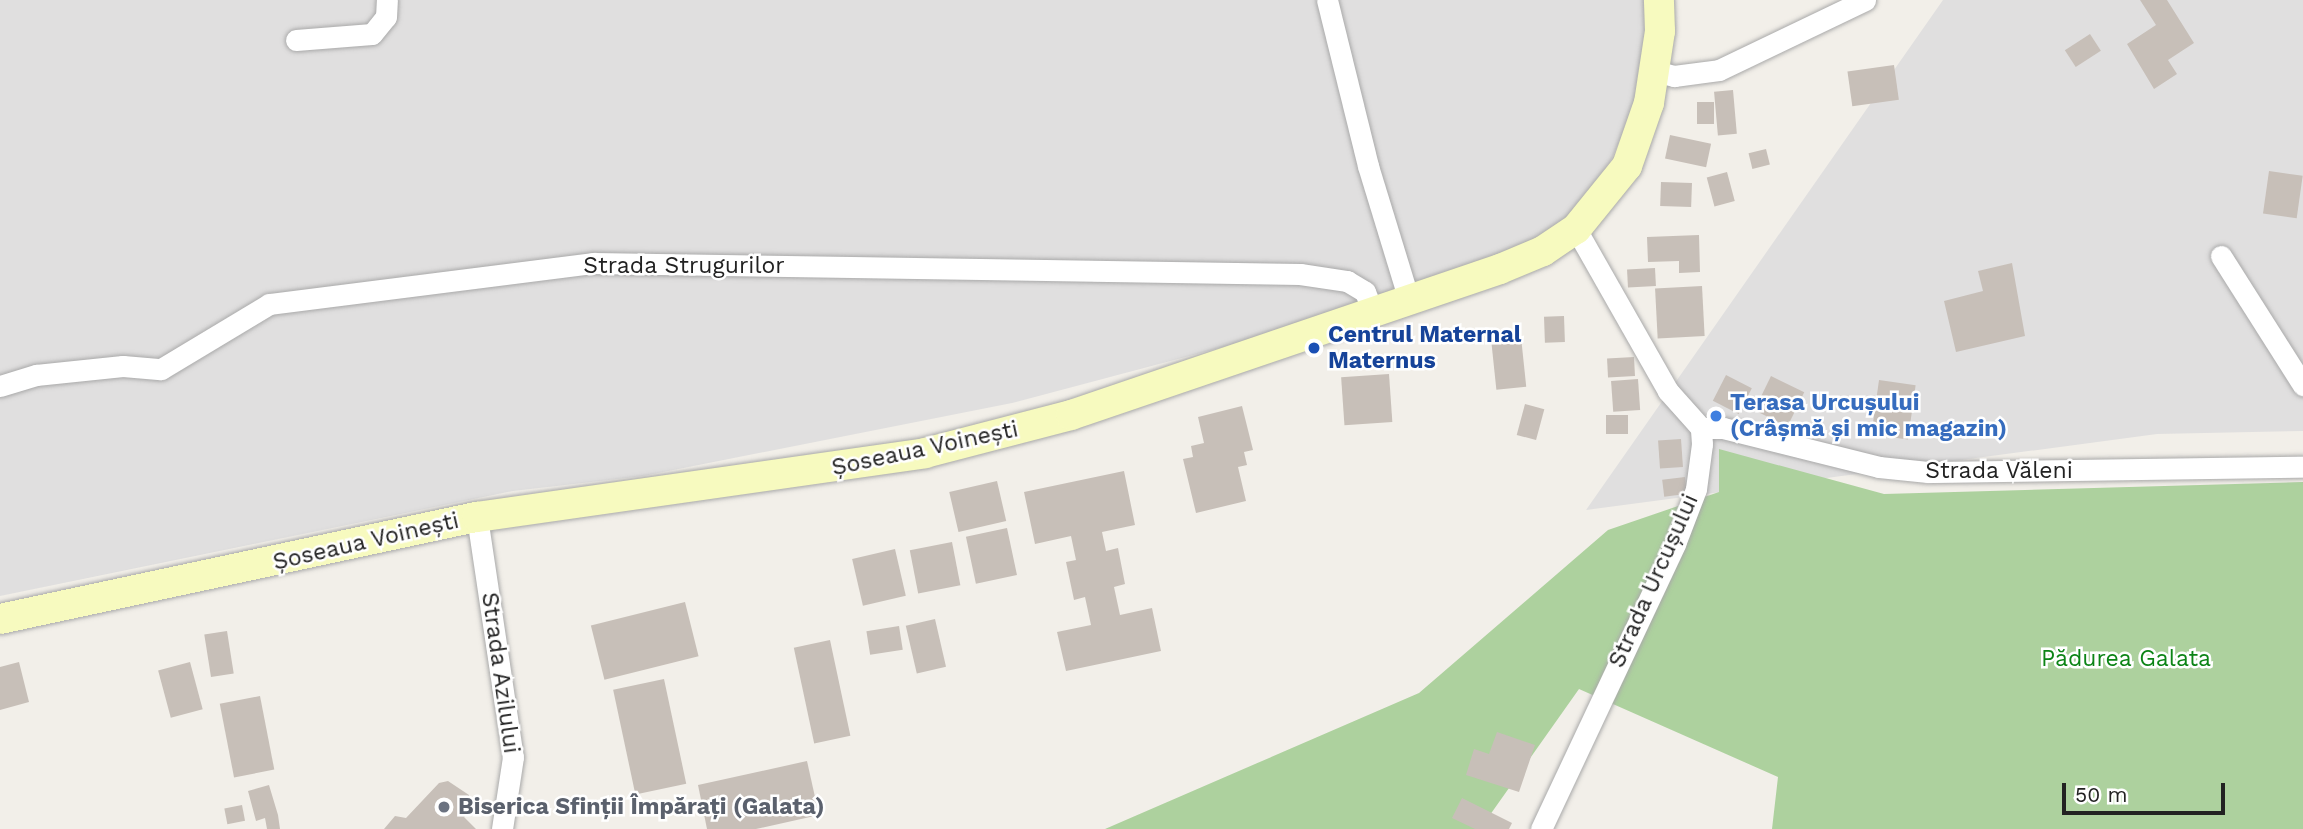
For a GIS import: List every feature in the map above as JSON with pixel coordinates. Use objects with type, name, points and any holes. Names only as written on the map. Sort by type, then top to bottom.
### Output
[{"type":"main road","name":"Șoseaua Voinești","points":[[0,619],[477,517],[925,453],[1083,411],[1409,300],[1543,251],[1576,229],[1627,166],[1654,71],[1659,0]]},
{"type":"street","points":[[296,40],[372,34],[386,17],[387,0]]},
{"type":"street","points":[[1327,0],[1368,166],[1409,300]]},
{"type":"street","points":[[1654,71],[1674,76],[1718,70],[1866,0]]},
{"type":"street","points":[[1576,229],[1668,391],[1701,428]]},
{"type":"street","points":[[2221,256],[2303,385]]},
{"type":"street","name":"Strada Strugurilor","points":[[0,386],[48,373],[123,366],[161,369],[269,304],[593,263],[1300,274],[1347,281],[1365,292],[1373,312]]},
{"type":"street","name":"Strada Văleni","points":[[1701,428],[1723,428],[1879,467],[1928,472],[2303,467]]},
{"type":"street","name":"Strada Urcușului","points":[[1541,829],[1675,544],[1696,489],[1701,428]]},
{"type":"street","name":"Strada Azilului","points":[[477,517],[513,757],[502,829]]},
{"type":"shaded area","points":[[0,0],[1647,0],[1648,12],[1637,102],[1602,180],[1578,209],[1542,237],[1478,267],[1295,328],[1012,403],[643,476],[513,491],[0,596]]},
{"type":"shaded area","points":[[1943,0],[2303,0],[2303,431],[2157,434],[1586,510]]},
{"type":"green space","name":"Pădurea Galata","points":[[1719,449],[1884,494],[2303,482],[2303,829],[1772,829],[1778,777],[1579,689],[1480,829],[1105,829],[1419,693],[1608,530],[1719,492]]},
{"type":"building","points":[[2140,0],[2167,0],[2194,43],[2168,60],[2177,74],[2154,89],[2127,44],[2156,25]]},
{"type":"building","points":[[2090,34],[2101,51],[2076,67],[2065,50]]},
{"type":"building","points":[[1894,65],[1899,100],[1852,106],[1847,72]]},
{"type":"building","points":[[1733,90],[1737,134],[1718,135],[1714,92]]},
{"type":"building","points":[[1697,102],[1714,102],[1714,124],[1697,124]]},
{"type":"building","points":[[1670,135],[1711,144],[1706,167],[1665,158]]},
{"type":"building","points":[[1766,149],[1770,165],[1752,169],[1749,153]]},
{"type":"building","points":[[2269,171],[2303,176],[2297,218],[2263,214]]},
{"type":"building","points":[[1727,172],[1735,201],[1714,206],[1707,177]]},
{"type":"building","points":[[1661,182],[1692,183],[1691,207],[1660,206]]},
{"type":"building","points":[[1699,235],[1700,272],[1679,273],[1679,261],[1648,262],[1647,237]]},
{"type":"building","points":[[2012,263],[2025,336],[1956,352],[1944,301],[1983,291],[1978,271]]},
{"type":"building","points":[[1655,268],[1656,286],[1628,287],[1627,269]]},
{"type":"building","points":[[1702,286],[1705,336],[1658,338],[1655,288]]},
{"type":"building","points":[[1564,316],[1565,342],[1545,343],[1544,317]]},
{"type":"building","points":[[1521,337],[1526,387],[1496,390],[1491,340]]},
{"type":"building","points":[[1634,357],[1635,376],[1608,377],[1607,358]]},
{"type":"building","points":[[1389,374],[1392,422],[1344,425],[1341,377]]},
{"type":"building","points":[[1726,375],[1752,388],[1739,414],[1713,401]]},
{"type":"building","points":[[1771,376],[1804,392],[1788,426],[1754,410]]},
{"type":"building","points":[[1638,379],[1640,410],[1613,412],[1611,381]]},
{"type":"building","points":[[1879,380],[1916,385],[1908,440],[1871,434]]},
{"type":"building","points":[[1525,404],[1544,409],[1536,440],[1517,435]]},
{"type":"building","points":[[1242,406],[1253,450],[1244,452],[1247,465],[1238,467],[1246,501],[1196,513],[1183,459],[1193,457],[1191,446],[1204,443],[1198,417]]},
{"type":"building","points":[[1606,415],[1628,415],[1628,434],[1606,434]]},
{"type":"building","points":[[1681,439],[1683,467],[1660,469],[1658,441]]},
{"type":"building","points":[[1124,471],[1135,525],[1102,532],[1106,551],[1118,548],[1125,584],[1114,587],[1120,615],[1152,608],[1161,651],[1066,671],[1057,632],[1091,625],[1085,597],[1074,600],[1066,562],[1076,560],[1071,536],[1035,544],[1024,492]]},
{"type":"building","points":[[1685,477],[1687,494],[1664,497],[1662,480]]},
{"type":"building","points":[[997,481],[1006,521],[958,532],[949,492]]},
{"type":"building","points":[[1007,528],[1017,575],[976,584],[966,537]]},
{"type":"building","points":[[952,542],[960,585],[918,593],[910,550]]},
{"type":"building","points":[[895,549],[906,596],[863,606],[852,559]]},
{"type":"building","points":[[685,602],[699,656],[604,680],[591,625]]},
{"type":"building","points":[[935,619],[946,667],[917,673],[906,626]]},
{"type":"building","points":[[899,626],[903,650],[870,655],[866,631]]},
{"type":"building","points":[[227,631],[234,673],[211,677],[204,635]]},
{"type":"building","points":[[830,640],[850,736],[814,744],[794,648]]},
{"type":"building","points":[[19,662],[29,702],[0,710],[0,667]]},
{"type":"building","points":[[190,662],[203,709],[171,718],[158,671]]},
{"type":"building","points":[[664,679],[686,784],[635,794],[613,690]]},
{"type":"building","points":[[260,696],[274,770],[234,777],[220,704]]},
{"type":"building","points":[[1497,732],[1535,745],[1519,792],[1466,775],[1474,749],[1489,754]]},
{"type":"building","points":[[807,761],[819,815],[756,829],[707,829],[698,785]]},
{"type":"building","name":"Biserica Sfinții Împărați (Galata)","points":[[448,781],[469,795],[470,811],[464,817],[476,829],[384,829],[395,816],[406,818],[439,783]]},
{"type":"building","points":[[269,785],[280,829],[267,829],[265,818],[256,821],[248,791]]},
{"type":"building","points":[[1462,798],[1512,823],[1509,829],[1475,829],[1452,818]]},
{"type":"building","points":[[242,805],[245,821],[227,824],[224,808]]},
{"type":"place","name":"Centrul Maternal Maternus","points":[[1314,348]]},
{"type":"place","name":"Terasa Urcușului (Crâșmă și mic magazin)","points":[[1716,416]]},
{"type":"place","name":"Biserica Sfinții Împărați (Galata)","points":[[444,807]]}]
